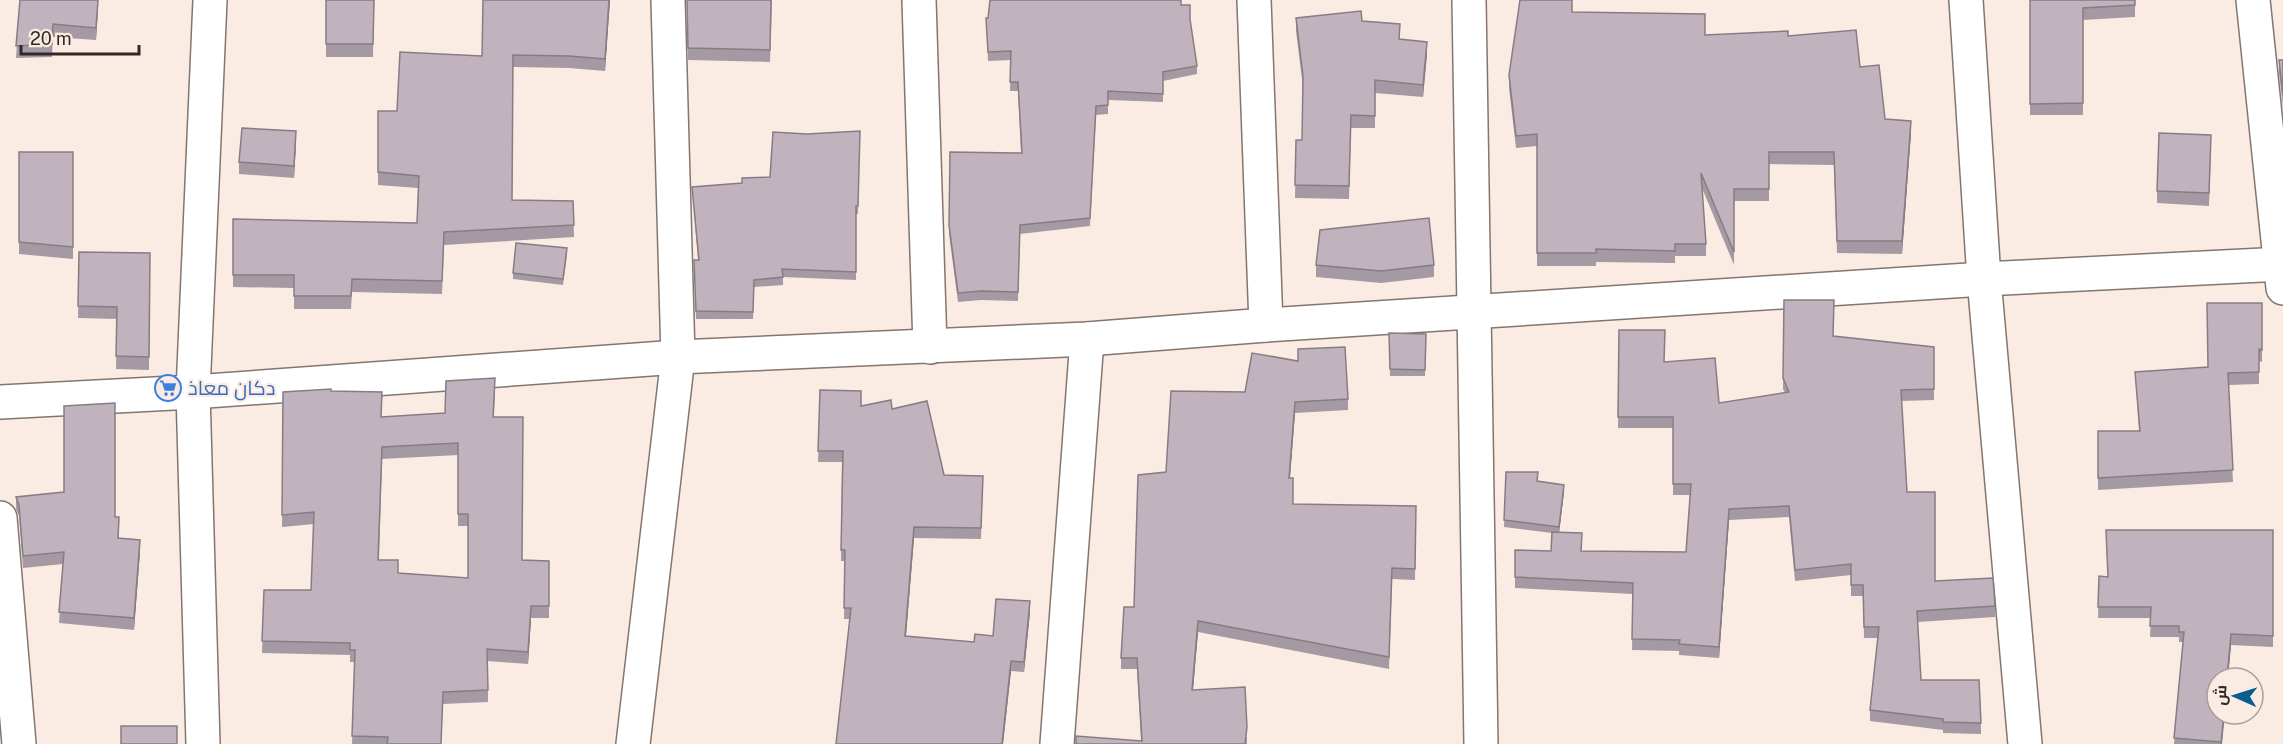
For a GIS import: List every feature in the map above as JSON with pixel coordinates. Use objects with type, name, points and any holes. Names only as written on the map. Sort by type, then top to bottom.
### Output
[{"type":"street","points":[[203,744],[193,392],[210,0]]},
{"type":"street","points":[[633,744],[678,357],[668,0]]},
{"type":"street","points":[[919,0],[930,347]]},
{"type":"street","points":[[1254,0],[1266,325]]},
{"type":"street","points":[[1469,0],[1472,311],[1481,744]]},
{"type":"street","points":[[1966,0],[1984,279],[2025,744]]},
{"type":"street","points":[[0,402],[193,392],[678,357],[1087,339],[1472,311],[1984,279],[2282,272],[2253,0]]},
{"type":"street","points":[[1057,744],[1087,339]]},
{"type":"street","points":[[0,518],[20,744]]},
{"type":"building","points":[[20,0],[98,0],[96,28],[53,24],[52,44],[16,46]]},
{"type":"building","points":[[326,0],[374,0],[373,44],[326,44]]},
{"type":"building","points":[[483,0],[609,0],[605,59],[513,55],[512,200],[573,201],[574,225],[444,232],[442,281],[352,279],[351,296],[294,296],[294,275],[233,275],[233,219],[417,223],[419,176],[378,172],[378,111],[397,111],[400,52],[482,56]]},
{"type":"building","points":[[687,0],[771,0],[770,50],[688,48]]},
{"type":"building","points":[[990,0],[1181,0],[1181,5],[1190,5],[1197,66],[1163,72],[1163,94],[1108,91],[1108,105],[1096,106],[1090,218],[1020,225],[1018,292],[958,293],[949,225],[950,152],[1022,153],[1018,82],[1010,82],[1011,51],[988,52],[986,18],[988,18]]},
{"type":"building","points":[[1520,0],[1572,0],[1572,12],[1705,14],[1705,35],[1788,31],[1788,36],[1856,30],[1860,67],[1879,65],[1885,119],[1911,121],[1902,241],[1837,241],[1834,152],[1769,152],[1769,189],[1734,189],[1734,252],[1701,173],[1706,244],[1675,244],[1675,251],[1596,249],[1596,253],[1537,253],[1537,134],[1516,136],[1509,75]]},
{"type":"building","points":[[2030,0],[2135,0],[2135,5],[2083,8],[2083,103],[2030,104]]},
{"type":"building","points":[[1361,11],[1362,21],[1400,24],[1399,39],[1427,42],[1423,85],[1375,80],[1375,116],[1351,115],[1349,186],[1295,185],[1296,140],[1302,140],[1303,76],[1296,18]]},
{"type":"building","points":[[2279,60],[2283,60],[2283,95]]},
{"type":"building","points":[[242,128],[296,131],[294,166],[239,162]]},
{"type":"building","points":[[860,131],[858,206],[856,206],[856,272],[782,269],[783,277],[754,280],[753,312],[696,311],[694,260],[699,260],[692,187],[742,183],[742,178],[770,177],[773,132],[807,134]]},
{"type":"building","points":[[2159,133],[2211,135],[2209,193],[2157,191]]},
{"type":"building","points":[[19,152],[73,152],[73,247],[19,242]]},
{"type":"building","points":[[1429,218],[1434,265],[1381,271],[1316,265],[1320,230]]},
{"type":"building","points":[[516,243],[567,248],[563,279],[513,273]]},
{"type":"building","points":[[79,252],[150,253],[149,357],[116,356],[117,307],[78,306]]},
{"type":"building","points":[[1784,300],[1834,300],[1833,336],[1934,347],[1934,389],[1901,390],[1907,492],[1935,492],[1935,581],[1993,578],[1995,606],[1917,611],[1921,680],[1979,680],[1981,723],[1943,722],[1943,719],[1870,710],[1879,627],[1864,627],[1863,585],[1851,585],[1851,564],[1795,570],[1789,506],[1729,509],[1719,647],[1679,644],[1680,640],[1632,639],[1633,583],[1515,577],[1515,550],[1551,551],[1552,532],[1582,533],[1581,551],[1686,552],[1691,484],[1673,484],[1673,417],[1618,417],[1619,330],[1665,330],[1664,362],[1715,358],[1719,403],[1789,392],[1783,378]]},
{"type":"building","points":[[2207,303],[2262,303],[2262,350],[2259,349],[2259,372],[2228,373],[2233,470],[2098,478],[2098,431],[2140,431],[2135,372],[2208,367]]},
{"type":"building","points":[[1389,333],[1426,334],[1425,370],[1390,369]]},
{"type":"building","points":[[1345,347],[1348,399],[1295,402],[1289,478],[1293,478],[1293,504],[1416,506],[1415,569],[1392,568],[1389,657],[1198,621],[1192,690],[1245,687],[1247,727],[1245,744],[1076,744],[1076,736],[1142,741],[1137,658],[1121,658],[1124,607],[1134,607],[1138,475],[1166,472],[1171,391],[1245,392],[1252,353],[1298,361],[1298,349]]},
{"type":"building","points":[[495,378],[493,417],[523,417],[522,560],[549,561],[549,606],[531,606],[528,652],[487,649],[488,690],[443,692],[441,744],[387,744],[388,737],[352,736],[355,650],[350,650],[350,643],[262,641],[264,590],[311,590],[314,512],[282,515],[283,392],[331,389],[331,391],[382,392],[381,417],[445,413],[446,381]],"holes":[[[458,443],[458,514],[468,514],[468,578],[398,573],[398,560],[378,560],[382,447]]]},
{"type":"building","points":[[820,390],[861,391],[861,406],[891,400],[892,409],[927,401],[944,475],[983,476],[981,528],[914,527],[905,636],[974,642],[975,634],[993,636],[996,599],[1030,601],[1024,662],[1011,661],[1002,744],[836,744],[851,608],[844,608],[845,550],[841,550],[843,451],[818,451]]},
{"type":"building","points":[[115,403],[115,517],[119,517],[118,538],[140,540],[134,618],[59,612],[64,552],[23,556],[19,505],[16,497],[64,492],[64,406]]},
{"type":"building","points":[[1506,472],[1538,472],[1537,481],[1564,485],[1559,527],[1504,520]]},
{"type":"building","points":[[2106,530],[2273,530],[2273,636],[2231,634],[2228,666],[2205,666],[2205,726],[2223,726],[2221,742],[2174,738],[2184,632],[2179,632],[2179,626],[2150,626],[2151,607],[2098,607],[2099,576],[2108,577]]},
{"type":"building","points":[[121,726],[177,726],[177,744],[121,744]]},
{"type":"place","name":"دكان معاذ","points":[[168,388]]}]
